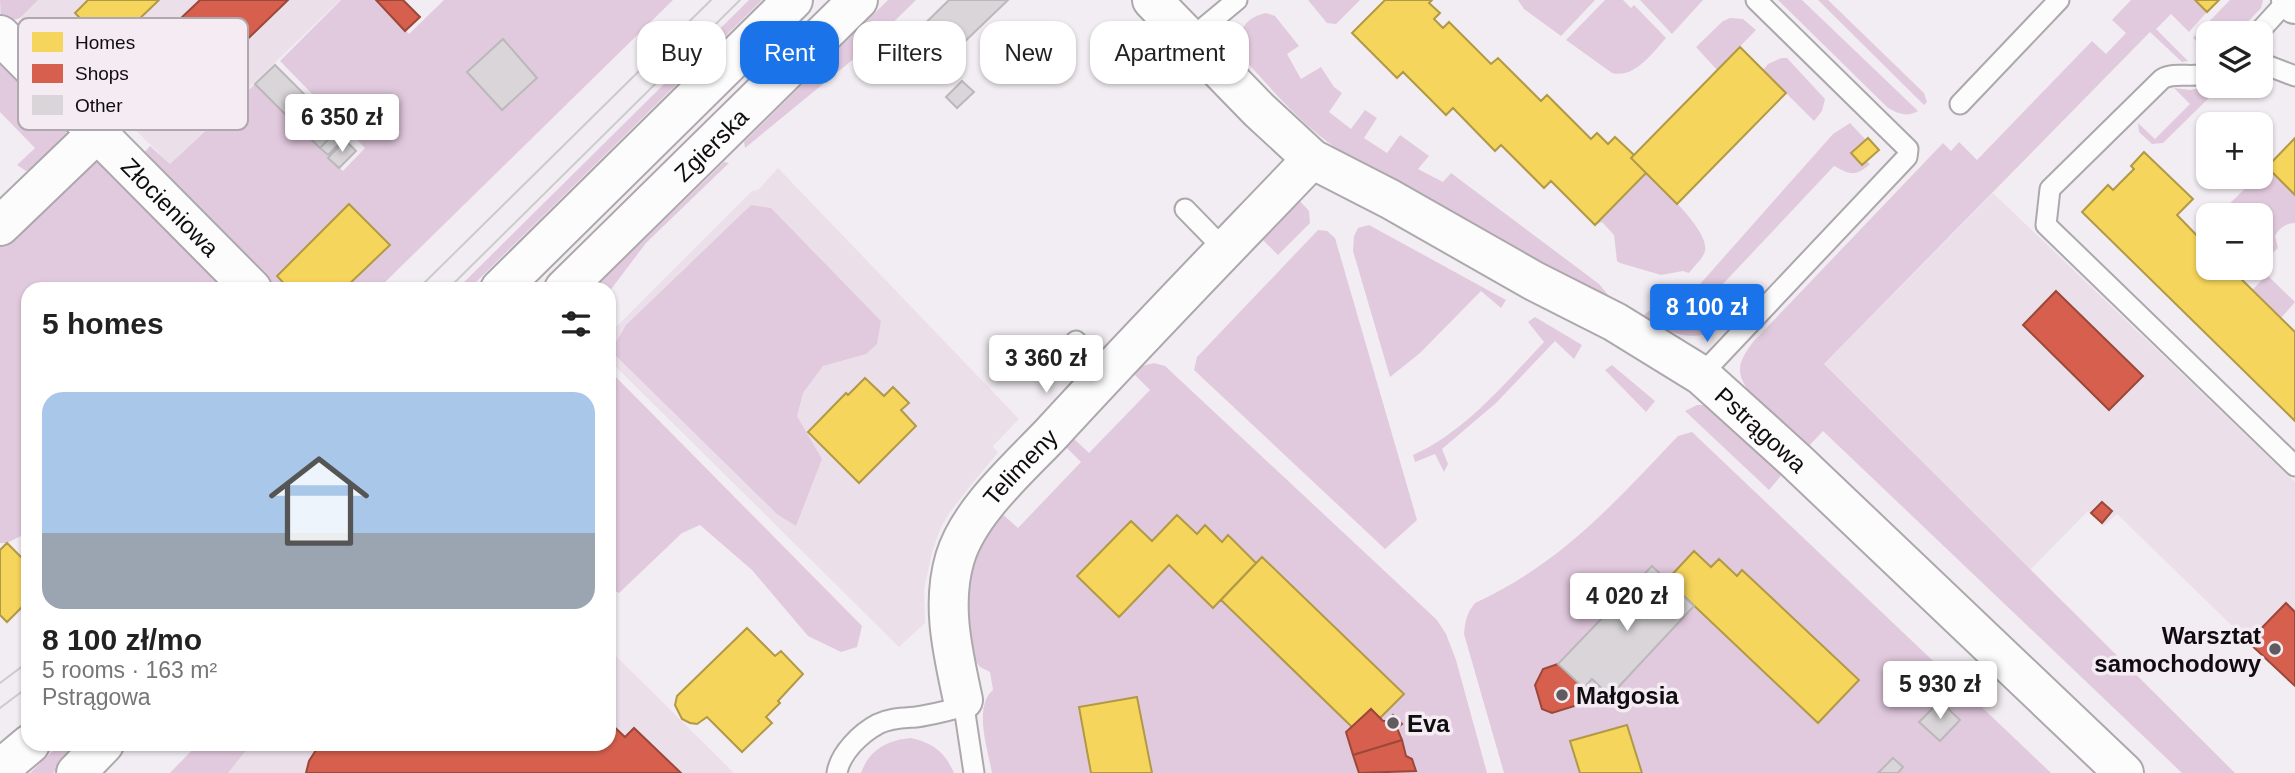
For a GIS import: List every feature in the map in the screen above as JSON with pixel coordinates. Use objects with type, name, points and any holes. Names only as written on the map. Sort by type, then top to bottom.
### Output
[{"type":"street","name":"Zgierska","points":[[507,282],[793,0]]},
{"type":"street","name":"Zgierska","points":[[571,282],[858,0]]},
{"type":"street","name":"Pstrągowa","points":[[1152,0],[1172,21]]},
{"type":"street","points":[[2290,0],[2295,4]]},
{"type":"street","name":"Złocieniowa","points":[[0,35],[18,53]]},
{"type":"street","name":"Pstrągowa","points":[[1234,84],[1312,159],[1390,199],[1534,281],[1615,321],[1701,375],[1795,460],[2124,773]]},
{"type":"street","name":"Złocieniowa","points":[[94,130],[245,282]]},
{"type":"street","points":[[0,226],[97,133]]},
{"type":"street","name":"Telimeny","points":[[963,703],[949,626],[948,589],[955,556],[972,523],[1106,373],[1312,159]]},
{"type":"street","points":[[0,769],[22,751]]},
{"type":"street","points":[[76,773],[97,751]]},
{"type":"lane","points":[[1212,21],[1237,0]]},
{"type":"lane","points":[[1701,375],[1907,156],[1909,149],[1756,0]]},
{"type":"lane","points":[[1960,104],[2059,0]]},
{"type":"lane","points":[[2270,21],[2290,0]]},
{"type":"lane","points":[[2273,68],[2295,76]]},
{"type":"lane","points":[[2196,75],[2169,75],[2162,79],[2050,189],[2046,225],[2295,466]]},
{"type":"lane","points":[[1185,209],[1225,250]]},
{"type":"lane","points":[[1076,341],[1106,373]]},
{"type":"lane","points":[[837,773],[848,750],[862,735],[879,723],[895,718],[917,717],[963,703],[974,773]]},
{"type":"shaded area","points":[[0,0],[38,0],[20,18],[1,24]]},
{"type":"shaded area","points":[[3,0],[340,0],[248,89],[248,18],[21,18]]},
{"type":"shaded area","points":[[341,0],[376,0],[409,34],[444,0],[673,0],[652,21],[637,21],[637,35],[385,282],[351,282],[389,245],[350,204],[277,276],[283,282],[257,282],[143,154],[150,146],[170,164],[206,130],[248,130],[248,91],[255,84],[343,171],[365,148],[280,61]]},
{"type":"shaded area","points":[[749,0],[762,0],[740,21],[726,36],[726,23]]},
{"type":"shaded area","points":[[888,0],[916,0],[895,21],[867,21]]},
{"type":"shaded area","points":[[1308,0],[1360,0],[1336,24],[1327,23]]},
{"type":"shaded area","points":[[1518,0],[1595,0],[1561,36],[1524,9]]},
{"type":"shaded area","points":[[1605,0],[1623,0],[1631,8],[1634,5],[1666,38],[1643,63],[1628,72],[1612,73],[1566,40]]},
{"type":"shaded area","points":[[1640,0],[1703,0],[1672,34]]},
{"type":"shaded area","points":[[1778,0],[1802,0],[1918,111],[1898,113],[1887,107]]},
{"type":"shaded area","points":[[1818,0],[1828,0],[1924,93],[1927,102],[1924,105]]},
{"type":"shaded area","points":[[2131,0],[2195,0],[2207,12],[2196,21],[2189,32],[2171,14],[2156,29],[2188,61],[2182,62],[2150,32],[1824,364],[2235,773],[2182,773],[1823,431],[1806,449],[1748,390],[1740,371],[1742,360],[1753,342],[1943,143],[1951,151],[1959,142],[1977,160],[2092,41],[2106,54],[2126,33],[2112,20]]},
{"type":"shaded area","points":[[2230,0],[2263,0],[2261,8],[2249,21],[2210,21]]},
{"type":"shaded area","points":[[1266,13],[1275,16],[1299,46],[1287,54],[1301,79],[1321,67],[1334,87],[1342,93],[1329,112],[1351,129],[1365,110],[1377,118],[1364,138],[1387,153],[1400,135],[1429,156],[1418,169],[1443,182],[1451,173],[1599,284],[1608,295],[1604,297],[1333,146],[1289,108],[1249,64],[1249,21]]},
{"type":"shaded area","points":[[1730,18],[1743,19],[1756,30],[1717,70],[1696,47],[1723,21]]},
{"type":"shaded area","points":[[853,35],[853,59],[839,71],[839,48]]},
{"type":"shaded area","points":[[0,56],[18,75],[18,130],[67,130],[66,137],[35,168],[26,171],[17,165],[35,148],[0,112]]},
{"type":"shaded area","points":[[1787,58],[1825,99],[1822,111],[1814,121],[1763,70],[1768,64]]},
{"type":"shaded area","points":[[664,84],[677,84],[476,282],[464,282]]},
{"type":"shaded area","points":[[803,84],[823,84],[745,148],[744,142]]},
{"type":"shaded area","points":[[2174,88],[2196,89],[2196,98],[2209,98],[2163,143],[2152,144],[2139,132],[2138,123],[2155,139],[2190,104]]},
{"type":"shaded area","points":[[1850,123],[1866,140],[1851,153],[1861,165],[1866,161],[1870,164],[1853,173],[1834,166],[1722,285],[1734,298],[1736,310],[1726,323],[1703,335],[1686,336],[1669,331],[1642,317],[1653,309],[1681,300],[1693,292],[1833,134]]},
{"type":"shaded area","points":[[135,130],[205,130],[170,164]]},
{"type":"shaded area","points":[[96,153],[229,282],[21,282],[21,536],[7,543],[0,543],[0,241]]},
{"type":"shaded area","points":[[724,162],[729,163],[646,243],[616,283],[600,282]]},
{"type":"shaded area","points":[[778,168],[1019,419],[993,446],[998,453],[941,527],[932,552],[924,590],[925,623],[899,647],[616,367],[616,327],[752,191],[758,190]]},
{"type":"shaded area","points":[[1646,173],[1683,210],[1705,242],[1704,254],[1689,273],[1683,271],[1661,275],[1620,263],[1617,261],[1614,235],[1602,222],[1595,225]]},
{"type":"shaded area","points":[[2273,173],[2295,195],[2295,223],[2286,225],[2275,236],[2278,248],[2273,253],[2273,203],[2230,203],[2245,189],[2273,189]]},
{"type":"shaded area","points":[[1993,193],[2295,482],[2295,687],[2117,514],[2104,526],[2088,511],[2030,570],[1824,364]]},
{"type":"shaded area","points":[[1298,199],[1309,211],[1310,223],[1278,255],[1261,238]]},
{"type":"shaded area","points":[[751,205],[771,208],[881,321],[877,344],[866,354],[823,366],[803,393],[797,416],[822,459],[796,526],[777,514],[616,356],[616,342],[626,325]]},
{"type":"shaded area","points":[[1369,225],[1506,300],[1501,308],[1481,291],[1420,353],[1390,377],[1353,251],[1354,236],[1358,228]]},
{"type":"shaded area","points":[[1318,230],[1327,231],[1335,238],[1417,520],[1385,549],[1194,370],[1197,357]]},
{"type":"shaded area","points":[[2262,280],[2272,280],[2295,302],[2281,318],[2252,290]]},
{"type":"shaded area","points":[[1535,317],[1582,345],[1574,359],[1555,341],[1496,403],[1442,449],[1448,464],[1444,472],[1435,454],[1415,462],[1413,455],[1467,420],[1544,342],[1528,322]]},
{"type":"shaded area","points":[[1154,363],[1165,366],[1437,620],[1446,634],[1456,660],[1487,773],[992,773],[983,718],[987,698],[993,690],[990,672],[980,667],[970,653],[964,620],[969,564],[1000,512],[1018,528],[1081,462],[1064,445],[1072,437],[1089,453],[1150,390],[1133,373],[1142,366]]},
{"type":"shaded area","points":[[1612,365],[1655,401],[1646,412],[1605,370]]},
{"type":"shaded area","points":[[616,377],[862,626],[857,647],[841,652],[808,636],[752,570],[700,525],[682,533],[619,593],[616,592]]},
{"type":"shaded area","points":[[1697,405],[1709,405],[1785,471],[1769,490],[1685,411]]},
{"type":"shaded area","points":[[1692,432],[2051,773],[1504,773],[1464,634],[1470,610],[1475,603],[1506,587],[1561,550],[1608,508],[1678,436]]},
{"type":"shaded area","points":[[616,656],[734,773],[170,773],[191,751],[616,751]]},
{"type":"shaded area","points":[[911,738],[937,750],[947,759],[954,773],[861,773],[874,752],[894,741]]},
{"type":"shaded area","points":[[53,751],[74,751],[53,773],[30,773]]},
{"type":"shaded area","points":[[191,751],[245,751],[228,773],[170,773]]},
{"type":"building: Homes","points":[[88,0],[159,0],[140,18],[80,18],[75,13]]},
{"type":"building: Homes","points":[[1385,0],[1432,0],[1429,3],[1440,13],[1434,19],[1443,28],[1449,22],[1491,64],[1498,58],[1541,101],[1547,95],[1591,139],[1597,133],[1608,144],[1615,137],[1634,155],[1631,158],[1646,173],[1595,225],[1551,181],[1544,188],[1501,145],[1495,151],[1453,108],[1446,115],[1403,72],[1397,78],[1352,33]]},
{"type":"building: Homes","points":[[2195,0],[2219,0],[2207,12]]},
{"type":"building: Homes","points":[[1740,47],[1786,93],[1677,204],[1631,158]]},
{"type":"building: Homes","points":[[1868,138],[1879,150],[1862,165],[1851,153]]},
{"type":"building: Homes","points":[[2295,138],[2295,195],[2273,173],[2273,161]]},
{"type":"building: Homes","points":[[2144,152],[2193,199],[2177,215],[2196,235],[2196,280],[2242,280],[2295,332],[2295,421],[2082,212],[2108,185],[2113,190],[2134,169],[2131,166]]},
{"type":"building: Homes","points":[[349,204],[390,245],[351,282],[283,282],[277,276]]},
{"type":"building: Homes","points":[[865,378],[884,396],[893,387],[909,403],[901,410],[916,426],[859,483],[808,432],[846,393],[848,395]]},
{"type":"building: Homes","points":[[1177,515],[1197,534],[1205,525],[1222,542],[1228,535],[1256,563],[1213,608],[1169,565],[1119,617],[1077,576],[1131,521],[1152,541]]},
{"type":"building: Homes","points":[[7,543],[21,557],[21,608],[7,622],[0,615],[0,550]]},
{"type":"building: Homes","points":[[1694,551],[1711,567],[1719,559],[1737,576],[1742,570],[1859,680],[1818,723],[1667,580]]},
{"type":"building: Homes","points":[[1262,557],[1404,694],[1380,718],[1371,709],[1353,728],[1221,600]]},
{"type":"building: Homes","points":[[747,628],[775,656],[781,651],[803,674],[766,717],[772,723],[742,752],[707,717],[697,724],[690,723],[682,719],[675,705],[677,696]]},
{"type":"building: Homes","points":[[1137,697],[1152,773],[1091,773],[1079,707]]},
{"type":"building: Homes","points":[[1627,725],[1642,773],[1580,773],[1570,741]]},
{"type":"building: Shops","points":[[200,0],[288,0],[248,39],[248,18],[181,18]]},
{"type":"building: Shops","points":[[376,0],[403,0],[420,17],[405,31]]},
{"type":"building: Shops","points":[[2056,291],[2143,376],[2109,410],[2023,325]]},
{"type":"building: Shops","points":[[2102,502],[2112,511],[2102,523],[2091,513]]},
{"type":"building: Shops","name":"Warsztat samochodowy","points":[[2286,603],[2295,612],[2295,686],[2248,642]]},
{"type":"building: Shops","name":"Małgosia","points":[[1558,664],[1584,688],[1587,702],[1552,713],[1542,709],[1535,685],[1543,669]]},
{"type":"building: Shops","points":[[1371,709],[1383,721],[1388,721],[1393,715],[1402,724],[1397,728],[1402,740],[1353,755],[1346,732]]},
{"type":"building: Shops","points":[[634,728],[681,773],[306,773],[315,751],[616,751],[616,729],[625,737]]},
{"type":"building: Shops","points":[[1402,740],[1406,756],[1412,759],[1416,771],[1359,773],[1353,755]]},
{"type":"building: Other","points":[[949,0],[1008,0],[986,21],[980,21],[980,27],[966,40],[966,21],[928,21]]},
{"type":"building: Other","points":[[503,39],[537,78],[502,110],[467,72]]},
{"type":"building: Other","points":[[275,65],[316,106],[296,125],[255,84]]},
{"type":"building: Other","points":[[959,84],[965,84],[974,92],[957,108],[946,97]]},
{"type":"building: Other","points":[[316,106],[338,129],[320,148],[297,125]]},
{"type":"building: Other","points":[[338,129],[346,137],[328,155],[320,148]]},
{"type":"building: Other","points":[[345,140],[356,151],[339,168],[328,158]]},
{"type":"building: Other","points":[[1652,566],[1694,606],[1610,696],[1592,679],[1584,688],[1558,664]]},
{"type":"building: Other","points":[[1940,701],[1960,720],[1940,741],[1919,722]]},
{"type":"building: Other","points":[[1893,758],[1903,767],[1898,773],[1878,773]]},
{"type":"tram line","points":[[425,282],[711,0]]},
{"type":"tram line","points":[[455,282],[740,0]]},
{"type":"tram line","points":[[0,683],[21,667]]},
{"type":"tram line","points":[[0,708],[21,692]]},
{"type":"place","name":"Warsztat samochodowy","points":[[2275,649]]},
{"type":"place","name":"Małgosia","points":[[1562,695]]},
{"type":"place","name":"Eva","points":[[1393,723]]}]
